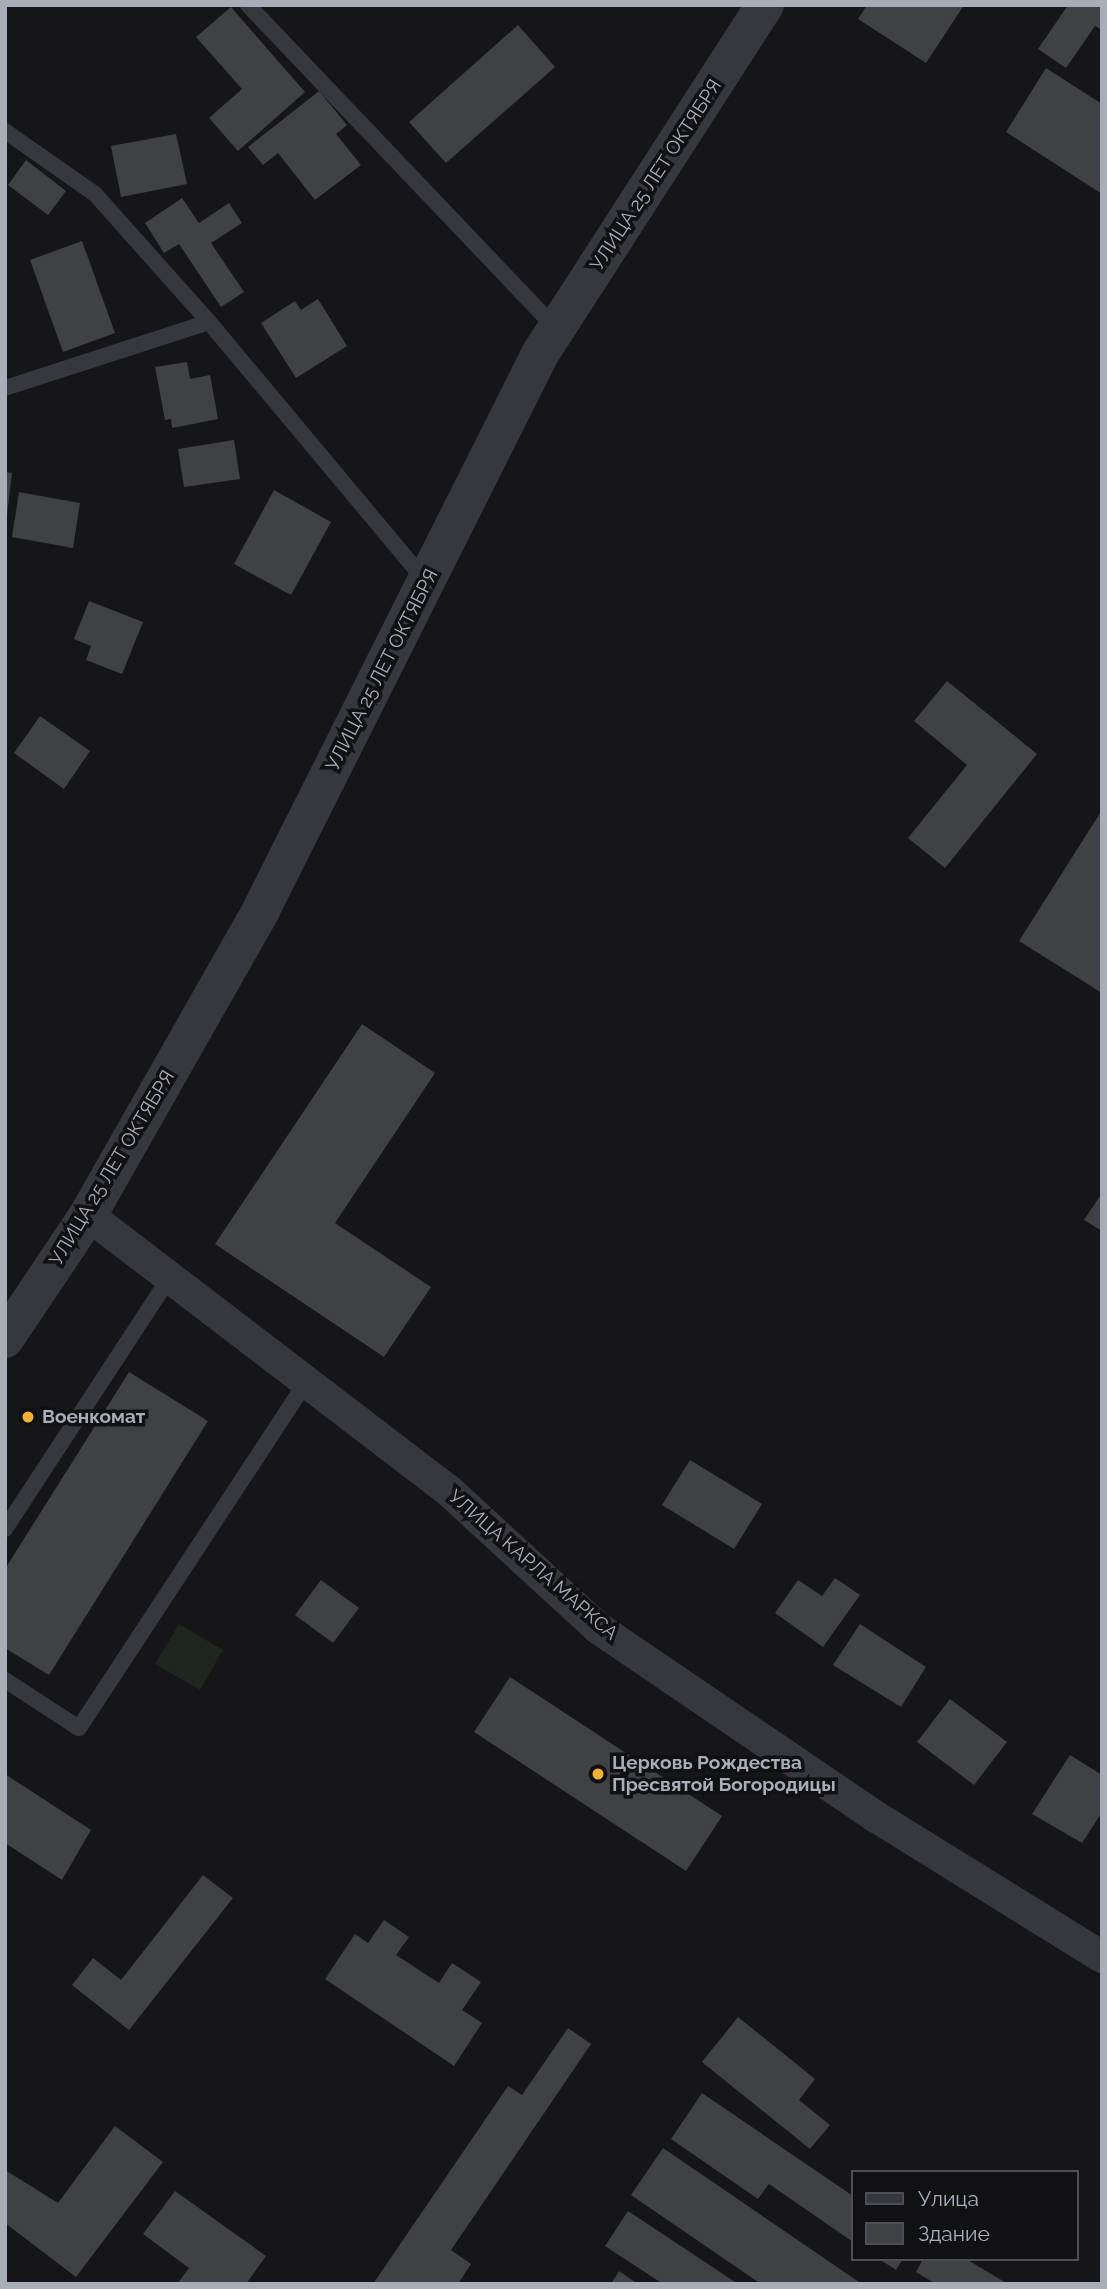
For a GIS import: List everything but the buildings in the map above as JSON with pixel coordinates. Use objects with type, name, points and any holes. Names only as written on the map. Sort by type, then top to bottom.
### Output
[{"type":"street","name":"УЛИЦА 25 ЛЕТ ОКТЯБРЯ","points":[[5,1339],[88,1215],[261,910],[557,329],[765,5]]},
{"type":"street","name":"УЛИЦА КАРЛА МАРКСА","points":[[88,1215],[448,1490],[598,1628],[878,1818],[1102,1957]]},
{"type":"lane","points":[[248,5],[557,329]]},
{"type":"lane","points":[[5,131],[95,194],[209,322],[426,582]]},
{"type":"lane","points":[[5,388],[209,322]]},
{"type":"lane","points":[[5,1529],[169,1278]]},
{"type":"lane","points":[[5,1680],[79,1728],[306,1382]]},
{"type":"shaded area","points":[[179,1624],[223,1650],[200,1690],[155,1664]]},
{"type":"place","name":"Военкомат","points":[[28,1417]]},
{"type":"place","name":"Церковь Рождества Пресвятой Богородицы","points":[[598,1774]]}]
